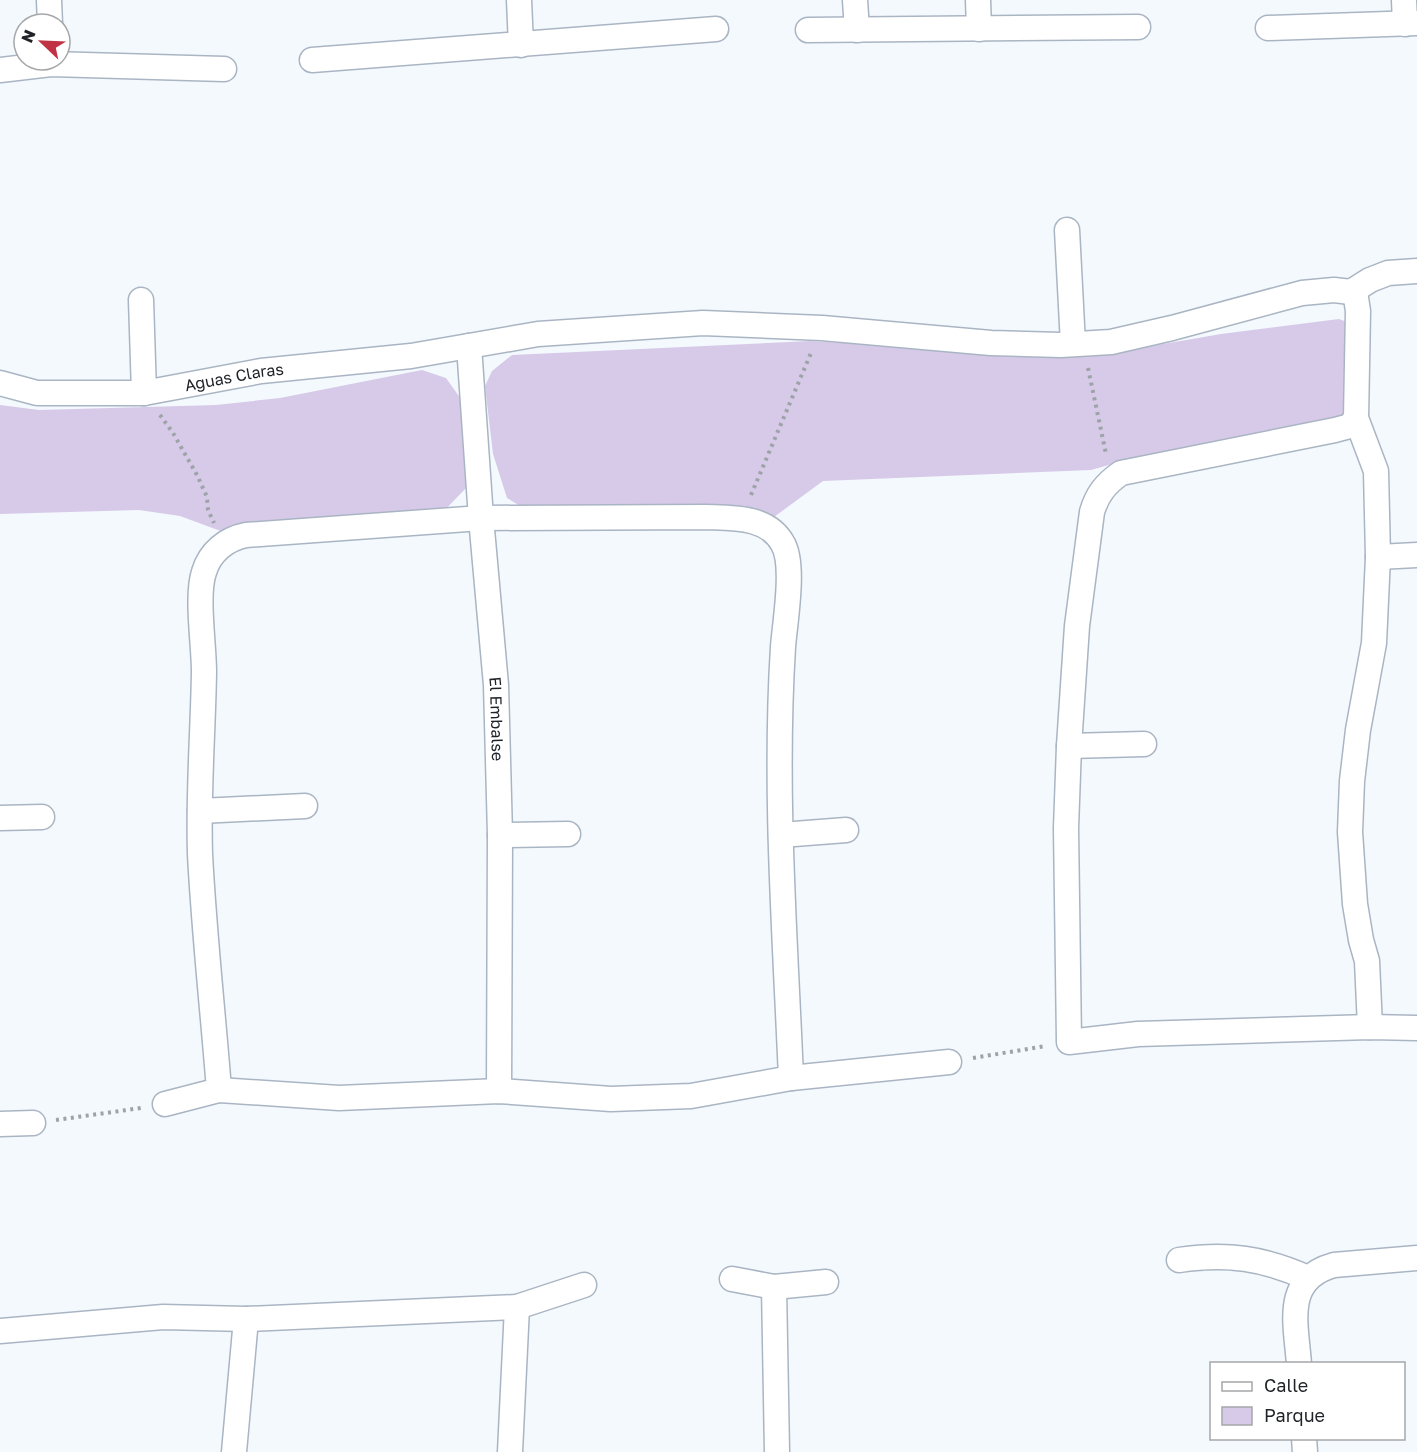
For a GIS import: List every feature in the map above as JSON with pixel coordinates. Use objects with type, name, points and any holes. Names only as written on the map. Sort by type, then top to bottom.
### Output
[{"type":"street","points":[[519,0],[521,45]]},
{"type":"street","points":[[855,0],[857,30]]},
{"type":"street","points":[[978,0],[980,29]]},
{"type":"street","points":[[1268,28],[1411,24],[1404,0]]},
{"type":"street","points":[[808,30],[1138,27]]},
{"type":"street","points":[[312,60],[716,29]]},
{"type":"street","points":[[72,63],[225,69]]},
{"type":"street","points":[[1067,230],[1078,344]]},
{"type":"street","points":[[1370,1028],[1367,962],[1355,904],[1350,832],[1352,781],[1358,730],[1374,643],[1378,556],[1376,471],[1356,418],[1358,310],[1356,298],[1350,292],[1388,273],[1417,271]]},
{"type":"street","name":"Aguas Claras","points":[[0,383],[37,393],[144,393],[261,371],[411,356],[538,334],[703,323],[822,328],[991,343],[1111,342],[1302,293],[1335,290],[1350,292]]},
{"type":"street","points":[[141,300],[144,393]]},
{"type":"street","name":"El Embalse","points":[[469,346],[496,685],[500,835],[499,1091]]},
{"type":"street","points":[[1356,418],[1350,426],[1335,430],[1120,473],[1112,479],[1096,499],[1092,512],[1077,626],[1069,746],[1066,828],[1069,1042],[1138,1034],[1370,1028],[1417,1029]]},
{"type":"street","points":[[219,1090],[200,854],[204,654],[201,593],[204,570],[212,556],[234,538],[268,533],[481,518],[706,516],[741,518],[762,525],[777,536],[786,551],[789,562],[780,730],[791,1078]]},
{"type":"street","points":[[1378,556],[1417,555]]},
{"type":"street","points":[[1069,746],[1144,744]]},
{"type":"street","points":[[200,811],[305,806]]},
{"type":"street","points":[[0,818],[42,817]]},
{"type":"street","points":[[782,835],[846,830]]},
{"type":"street","points":[[500,835],[568,834]]},
{"type":"street","points":[[165,1104],[219,1090],[339,1098],[499,1091],[610,1099],[692,1096],[791,1078],[949,1062]]},
{"type":"street","points":[[0,1124],[33,1123]]},
{"type":"street","points":[[1179,1260],[1203,1256],[1251,1259],[1271,1263],[1308,1278]]},
{"type":"street","points":[[1299,1362],[1296,1298],[1308,1278],[1324,1267],[1334,1265],[1417,1258]]},
{"type":"street","points":[[732,1279],[774,1287],[826,1282]]},
{"type":"street","points":[[0,1331],[163,1317],[246,1319],[517,1307],[584,1285]]},
{"type":"street","points":[[774,1287],[777,1452]]},
{"type":"street","points":[[510,1452],[517,1307]]},
{"type":"street","points":[[234,1452],[246,1319]]},
{"type":"path","points":[[741,518],[822,328]]},
{"type":"path","points":[[1078,344],[1112,479]]},
{"type":"path","points":[[144,393],[173,433],[196,475],[207,497],[208,510],[224,544]]},
{"type":"path","points":[[949,1062],[1069,1042]]},
{"type":"path","points":[[33,1123],[165,1104]]},
{"type":"green space","points":[[1339,319],[1347,322],[1347,422],[1130,459],[1091,470],[823,481],[774,517],[751,510],[528,511],[507,498],[493,454],[485,386],[492,371],[512,355],[810,341],[1074,356],[1117,352],[1221,334]]},
{"type":"green space","points":[[422,370],[446,378],[461,399],[467,487],[440,515],[259,522],[226,533],[180,516],[139,510],[0,514],[0,405],[39,410],[216,405],[280,398]]}]
